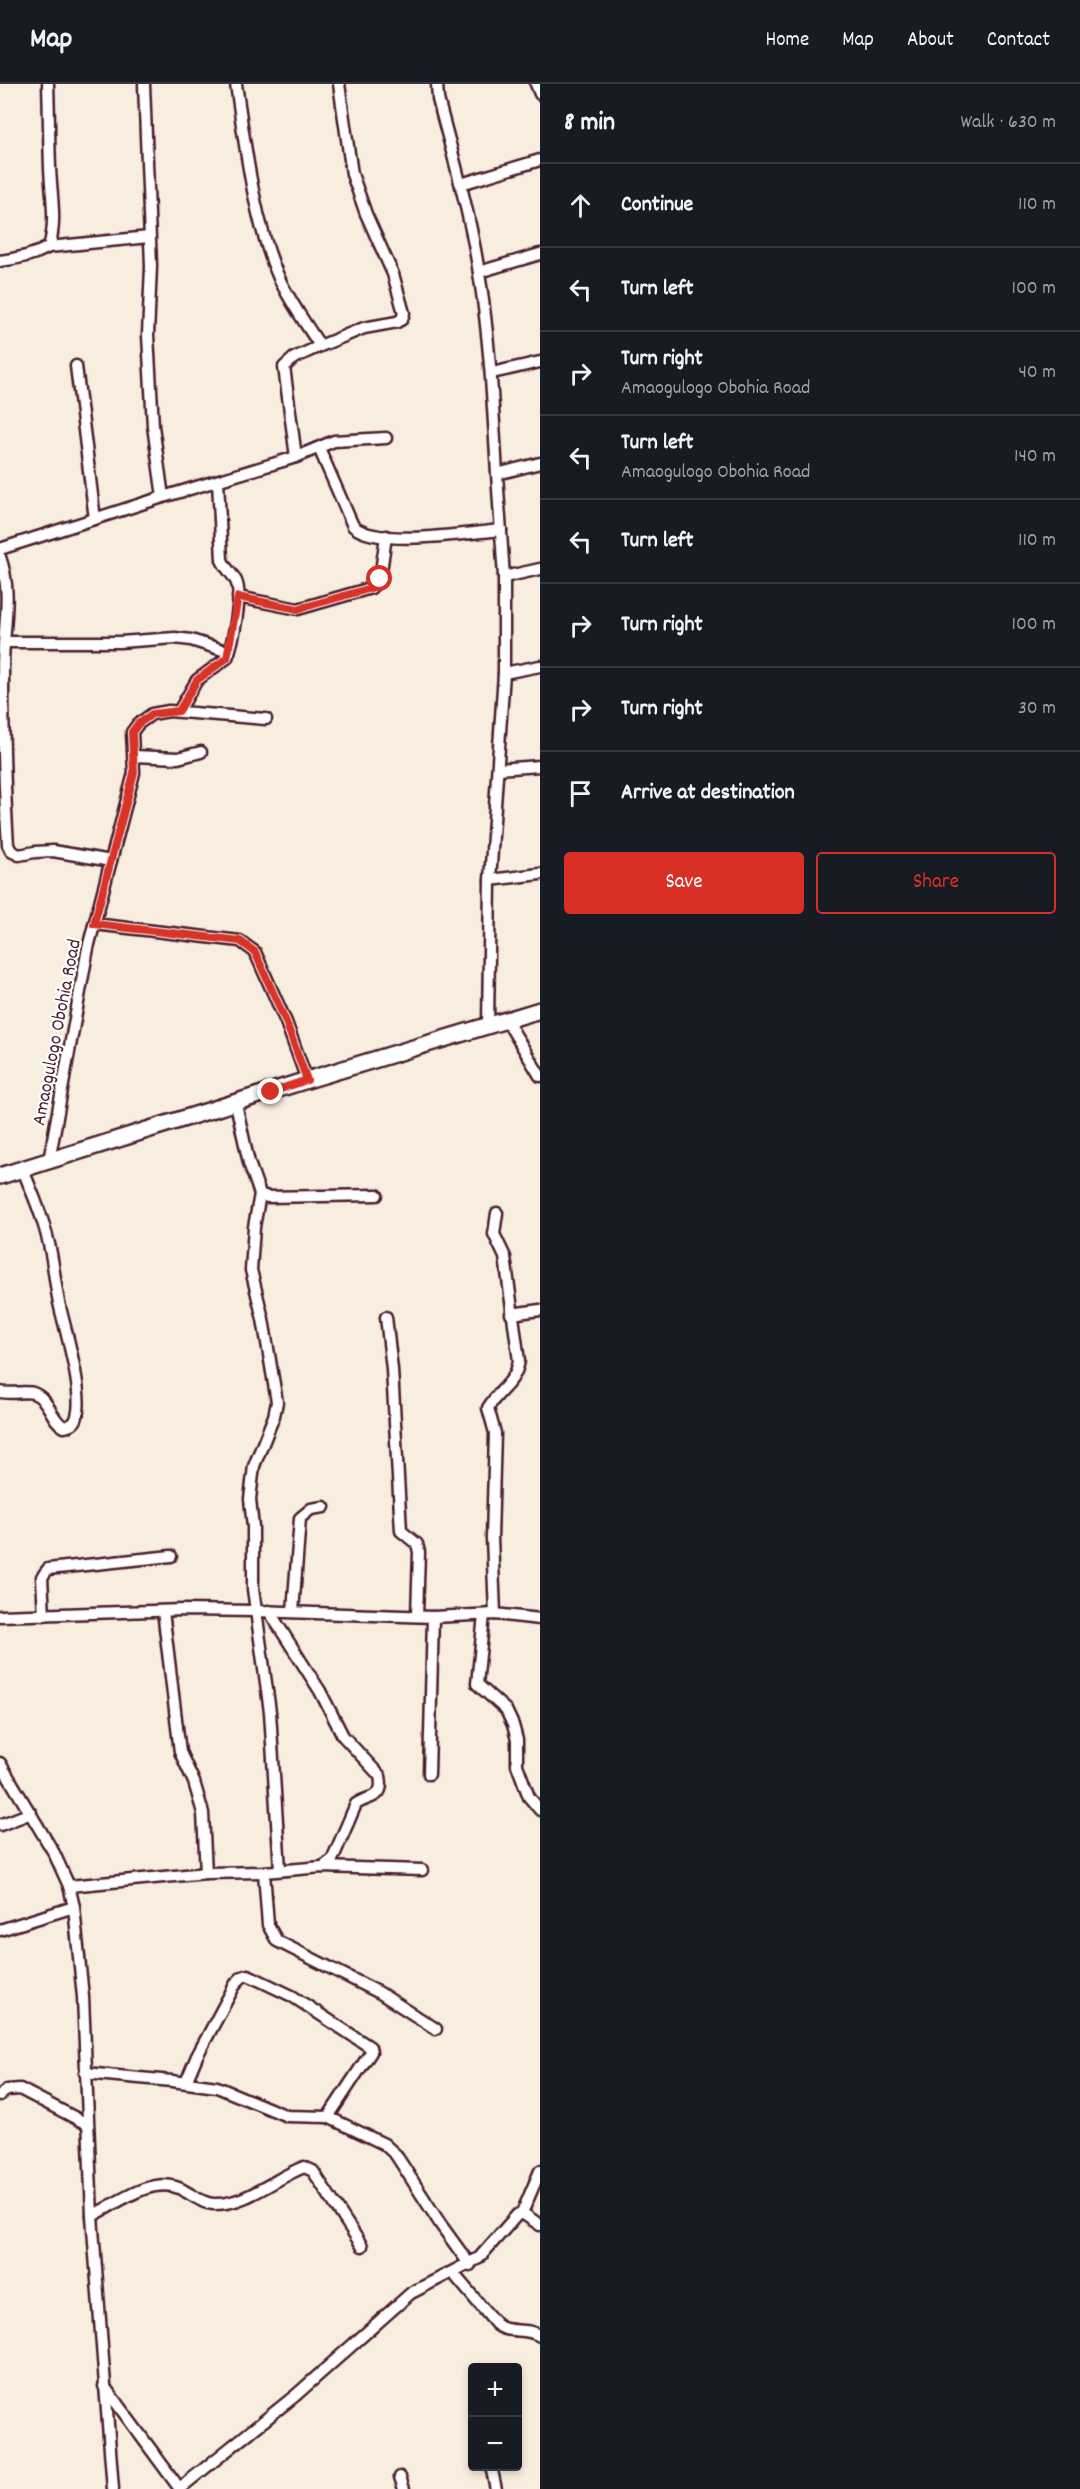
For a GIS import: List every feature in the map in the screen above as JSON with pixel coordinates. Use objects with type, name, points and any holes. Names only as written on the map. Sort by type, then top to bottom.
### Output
[{"type":"street","points":[[48,84],[53,212],[49,247]]},
{"type":"street","points":[[144,84],[151,266],[148,335],[153,426],[163,497]]},
{"type":"street","points":[[236,84],[252,177],[270,256],[280,280],[320,346]]},
{"type":"street","points":[[296,457],[284,367],[294,358],[364,328],[398,322],[404,313],[393,274],[366,214],[352,174],[339,84]]},
{"type":"street","points":[[437,84],[438,99],[461,184],[479,272],[492,373],[504,578],[504,673],[490,880],[488,1026]]},
{"type":"street","points":[[536,84],[540,94]]},
{"type":"street","points":[[461,184],[540,160]]},
{"type":"street","points":[[0,261],[29,256],[49,247],[149,237]]},
{"type":"street","points":[[479,272],[540,254]]},
{"type":"street","points":[[492,373],[540,362]]},
{"type":"street","points":[[76,366],[95,519]]},
{"type":"street","points":[[0,549],[296,457],[334,441],[386,438]]},
{"type":"street","points":[[319,448],[353,526],[361,532],[404,538],[501,530]]},
{"type":"street","points":[[497,474],[540,463]]},
{"type":"street","points":[[179,711],[197,680],[224,662],[230,652],[238,597],[235,580],[222,560],[218,481]]},
{"type":"street","points":[[238,597],[298,609],[371,588],[380,579],[386,536]]},
{"type":"street","points":[[0,557],[7,583],[3,663],[8,845],[11,851],[19,855],[53,851],[111,861]]},
{"type":"street","points":[[504,578],[540,569]]},
{"type":"street","points":[[5,642],[120,642],[175,638],[191,640],[230,652]]},
{"type":"street","points":[[504,673],[540,666]]},
{"type":"street","name":"Amaogulogo Obohia Road","points":[[49,1161],[94,924],[134,773],[132,732],[138,724],[152,714],[179,711],[266,718]]},
{"type":"street","points":[[134,756],[177,758],[201,752]]},
{"type":"street","points":[[498,769],[540,766]]},
{"type":"street","points":[[490,880],[540,874]]},
{"type":"street","points":[[94,924],[232,940],[250,946],[255,952],[286,1022],[307,1080]]},
{"type":"street","points":[[0,1176],[540,1010]]},
{"type":"street","points":[[507,1021],[540,1076]]},
{"type":"street","points":[[236,1104],[249,1163],[260,1194],[267,1197],[376,1195]]},
{"type":"street","points":[[0,1392],[17,1394],[29,1391],[40,1396],[57,1423],[64,1427],[71,1426],[77,1419],[74,1366],[56,1290],[49,1245],[23,1170]]},
{"type":"street","points":[[260,1194],[252,1236],[251,1270],[263,1319],[277,1402],[274,1416],[254,1466],[250,1498],[256,1611],[270,1712],[280,1870]]},
{"type":"street","points":[[495,1614],[492,1538],[495,1433],[488,1408],[493,1399],[517,1373],[519,1361],[505,1257],[494,1234],[497,1213]]},
{"type":"street","points":[[511,1314],[540,1310]]},
{"type":"street","points":[[386,1317],[393,1369],[401,1531],[417,1544],[419,1552],[417,1616]]},
{"type":"street","points":[[293,1612],[300,1518],[311,1509],[324,1507]]},
{"type":"street","points":[[45,1615],[42,1577],[48,1569],[171,1556]]},
{"type":"street","points":[[163,1611],[180,1752],[194,1782],[203,1813],[206,1873]]},
{"type":"street","points":[[0,1616],[163,1611],[269,1611],[433,1617],[495,1614],[540,1619]]},
{"type":"street","points":[[269,1611],[320,1691],[343,1736],[380,1776],[381,1783],[378,1793],[373,1798],[356,1804],[332,1860],[322,1867]]},
{"type":"street","points":[[484,1615],[477,1684],[506,1710],[517,1740],[517,1765],[530,1797],[540,1810]]},
{"type":"street","points":[[429,1774],[433,1617]]},
{"type":"street","points":[[0,1763],[54,1852],[69,1886],[74,1907],[83,1997],[92,2216],[113,2489]]},
{"type":"street","points":[[0,1825],[32,1814]]},
{"type":"street","points":[[69,1886],[206,1873],[264,1872],[322,1867],[422,1869]]},
{"type":"street","points":[[264,1872],[268,1925],[277,1941],[380,1993],[436,2029]]},
{"type":"street","points":[[0,1930],[74,1907]]},
{"type":"street","points":[[186,2082],[197,2056],[236,1983],[248,1975],[291,1996],[370,2046],[370,2052],[328,2117]]},
{"type":"street","points":[[85,2073],[218,2087],[287,2116],[328,2117],[384,2145],[396,2155],[470,2265]]},
{"type":"street","points":[[0,2095],[7,2090],[20,2089],[87,2124]]},
{"type":"street","points":[[92,2216],[151,2186],[164,2184],[180,2188],[213,2205],[231,2202],[304,2167],[313,2171],[362,2246]]},
{"type":"street","points":[[104,2386],[180,2489],[296,2395],[411,2293],[453,2274],[479,2258],[517,2215],[522,2213],[540,2171]]},
{"type":"street","points":[[522,2213],[540,2225]]},
{"type":"street","points":[[453,2274],[495,2324],[503,2330],[533,2331],[540,2336]]},
{"type":"street","points":[[492,2471],[496,2489]]},
{"type":"street","points":[[400,2477],[404,2489]]},
{"type":"route","points":[[271,1092],[307,1080],[286,1022],[255,952],[250,946],[240,941],[94,924],[134,773],[132,732],[138,724],[152,714],[179,711],[197,680],[224,662],[230,652],[238,597],[298,609],[371,588],[380,579]]}]
